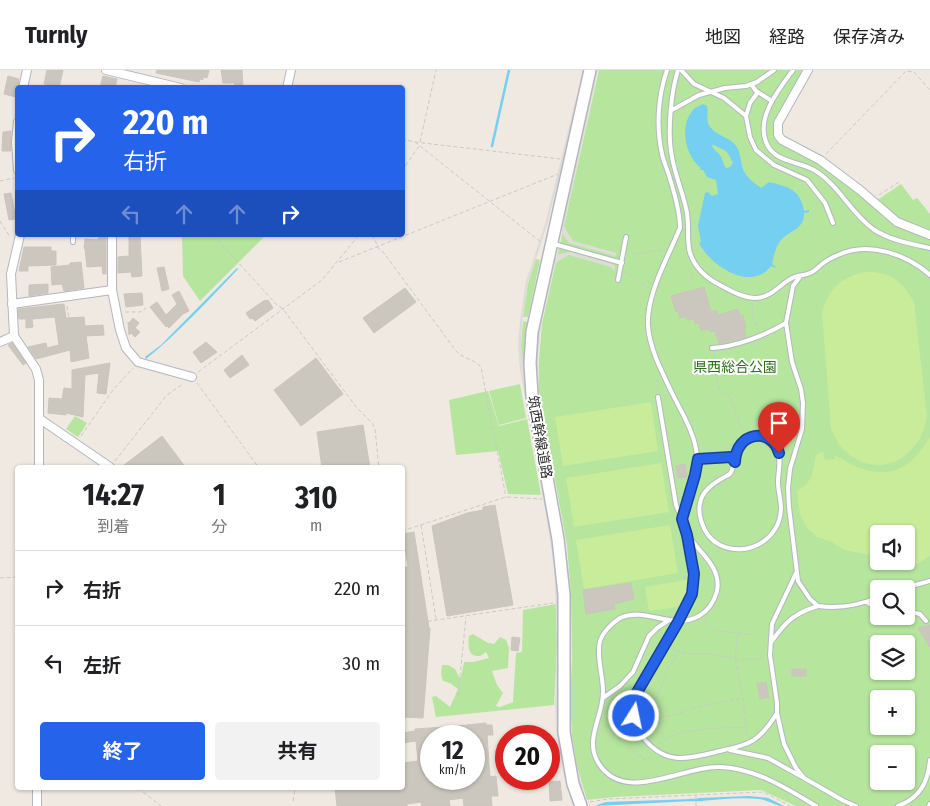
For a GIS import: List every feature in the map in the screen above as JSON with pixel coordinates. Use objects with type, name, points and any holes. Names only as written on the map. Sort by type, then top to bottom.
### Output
[{"type":"street","points":[[24,85],[28,70]]},
{"type":"street","points":[[106,70],[149,84]]},
{"type":"street","points":[[288,85],[291,70]]},
{"type":"street","name":"筑西幹線道路","points":[[581,805],[573,784],[564,732],[564,601],[558,540],[530,375],[532,332],[590,70]]},
{"type":"street","points":[[808,70],[778,123],[778,135],[782,140],[820,160],[897,222],[930,235]]},
{"type":"street","points":[[20,237],[11,274],[14,336],[36,369],[39,380],[39,465]]},
{"type":"street","points":[[112,237],[112,290],[122,341],[138,362],[192,377]]},
{"type":"street","points":[[12,304],[112,290]]},
{"type":"street","points":[[0,342],[14,336]]},
{"type":"street","points":[[40,418],[107,465]]},
{"type":"street","points":[[37,790],[37,806]]},
{"type":"lane","points":[[667,70],[660,100],[659,128],[662,154],[671,180],[680,217],[680,228],[654,291],[648,325],[651,344],[663,374],[695,440],[698,459],[682,519]]},
{"type":"lane","points":[[746,116],[724,98],[694,84],[679,70],[671,99],[670,137],[672,159],[689,218],[690,252],[699,270],[715,283],[750,298],[763,297],[774,292],[792,278],[811,273],[824,262],[840,254],[863,249],[875,249],[894,254],[918,265],[930,275]]},
{"type":"lane","points":[[672,110],[692,98],[751,84],[774,70]]},
{"type":"lane","points":[[793,70],[766,112],[764,131],[766,142],[772,151],[784,159],[812,168],[827,178],[856,213],[872,228],[883,235],[930,248]]},
{"type":"lane","points":[[751,84],[758,92],[772,101]]},
{"type":"lane","points":[[758,92],[750,103],[746,116],[750,137],[756,150],[774,166],[807,180],[825,203],[833,222]]},
{"type":"lane","points":[[73,237],[73,242]]},
{"type":"lane","points":[[618,280],[626,237]]},
{"type":"lane","points":[[552,244],[622,263]]},
{"type":"lane","points":[[805,275],[792,286],[786,324],[792,362],[801,389],[803,403],[802,428],[790,469],[788,488],[796,573],[802,589],[818,606]]},
{"type":"lane","points":[[712,348],[720,348],[770,333],[786,324]]},
{"type":"lane","points":[[658,397],[676,504],[687,535],[694,574],[694,585],[692,594],[678,622],[636,694],[634,716],[642,737],[655,750],[663,755],[677,759],[694,758],[749,743],[763,734],[777,713]]},
{"type":"lane","points":[[751,437],[766,438],[777,447],[779,453],[780,518],[768,538],[752,548],[732,549],[716,543],[703,526],[700,518],[701,501],[705,492],[714,483],[730,474],[735,462],[740,444],[751,437]]},
{"type":"lane","points":[[698,459],[731,457],[735,462]]},
{"type":"lane","points":[[687,535],[708,558],[716,573],[717,590],[711,606],[702,614],[689,621],[678,622],[643,614],[631,615],[613,623],[604,633],[599,643],[603,698],[592,743],[594,753],[600,765],[610,775],[622,782],[636,784],[702,768],[722,767],[743,770],[763,776],[816,806]]},
{"type":"lane","points":[[796,573],[775,614],[772,624],[770,657],[777,713],[784,744],[796,768],[804,778]]},
{"type":"lane","points":[[915,585],[929,582]]},
{"type":"lane","points":[[771,642],[782,626],[793,616],[818,606],[848,606],[870,601]]},
{"type":"lane","points":[[915,613],[920,614],[926,621]]},
{"type":"lane","points":[[603,698],[620,686],[633,672],[649,636],[669,620]]},
{"type":"lane","points":[[729,749],[768,758],[829,794],[856,806]]},
{"type":"lane","points":[[898,806],[915,798],[923,787],[929,773],[930,760]]},
{"type":"path","points":[[420,142],[436,70]]},
{"type":"path","points":[[820,160],[906,71],[914,72],[930,90]]},
{"type":"path","points":[[405,140],[563,159]]},
{"type":"path","points":[[415,142],[540,242],[552,244]]},
{"type":"path","points":[[405,167],[420,146]]},
{"type":"path","points":[[405,236],[554,174],[559,174]]},
{"type":"path","points":[[0,181],[15,178]]},
{"type":"path","points":[[871,200],[899,182]]},
{"type":"path","points":[[0,221],[17,247]]},
{"type":"path","points":[[215,237],[277,305],[283,309],[357,408],[372,423],[375,429],[380,465]]},
{"type":"path","points":[[112,465],[167,395],[322,280],[357,237]]},
{"type":"path","points":[[373,237],[378,247],[460,355],[481,367],[506,497]]},
{"type":"path","points":[[338,262],[402,237]]},
{"type":"path","points":[[633,254],[671,248]]},
{"type":"path","points":[[686,284],[699,270]]},
{"type":"path","points":[[625,272],[654,291]]},
{"type":"path","points":[[66,296],[71,332]]},
{"type":"path","points":[[750,298],[753,317],[760,336]]},
{"type":"path","points":[[117,312],[140,312],[146,308]]},
{"type":"path","points":[[712,348],[717,364],[715,372],[720,391],[730,396],[744,433]]},
{"type":"path","points":[[76,443],[113,390],[138,362]]},
{"type":"path","points":[[657,372],[658,397]]},
{"type":"path","points":[[192,377],[256,465]]},
{"type":"path","points":[[405,529],[506,497],[545,499]]},
{"type":"path","points":[[421,525],[436,620]]},
{"type":"path","points":[[0,578],[15,578]]},
{"type":"path","points":[[405,625],[564,601]]},
{"type":"path","points":[[702,614],[712,630],[753,635]]},
{"type":"path","points":[[458,696],[466,616]]},
{"type":"path","points":[[738,634],[735,659],[749,743]]},
{"type":"path","points":[[663,647],[678,652],[711,654],[735,659],[757,660],[770,657]]},
{"type":"path","points":[[644,718],[661,690],[668,669],[678,652]]},
{"type":"path","points":[[636,721],[644,718],[674,715],[698,707],[743,698]]},
{"type":"path","points":[[598,718],[628,748],[647,760],[651,758],[664,740],[678,735],[696,730],[746,728]]},
{"type":"path","points":[[141,790],[161,806]]},
{"type":"path","points":[[293,801],[294,790]]},
{"type":"path","points":[[581,805],[608,799],[763,792],[791,806]]},
{"type":"path","points":[[696,795],[696,806]]},
{"type":"green space","name":"県西総合公園","points":[[599,70],[803,70],[776,122],[774,135],[776,140],[823,165],[897,226],[930,238],[930,806],[796,806],[761,790],[587,800],[577,766],[572,735],[570,703],[572,657],[571,595],[567,545],[539,392],[542,324]]},
{"type":"green space","points":[[901,184],[913,200],[917,198],[930,214],[930,233],[897,220],[876,201]]},
{"type":"green space","points":[[182,237],[264,237],[200,301],[183,276]]},
{"type":"green space","points":[[536,259],[540,260],[528,317],[523,317],[528,283]]},
{"type":"green space","points":[[867,272],[883,274],[895,279],[905,288],[914,302],[927,416],[917,443],[908,453],[897,460],[885,464],[872,465],[859,461],[846,452],[837,441],[831,429],[822,312],[829,296],[838,284],[850,277]]},
{"type":"green space","points":[[523,321],[527,322],[524,378],[521,346]]},
{"type":"green space","points":[[520,384],[526,418],[499,425],[489,391]]},
{"type":"green space","points":[[488,391],[499,426],[527,419],[541,495],[508,494],[498,451],[456,455],[449,400]]},
{"type":"green space","points":[[651,402],[658,451],[563,466],[555,417]]},
{"type":"green space","points":[[75,416],[87,423],[78,437],[66,429]]},
{"type":"green space","points":[[930,437],[930,556],[915,564],[915,525],[870,525],[870,555],[844,550],[830,541],[817,537],[807,528],[800,515],[797,491],[807,484],[813,471],[816,455],[823,451],[825,460],[835,459],[835,455],[863,469],[888,472],[910,462]]},
{"type":"green space","points":[[661,463],[669,512],[574,527],[566,478]]},
{"type":"green space","points":[[670,525],[678,573],[584,589],[576,540]]},
{"type":"green space","points":[[691,579],[684,606],[649,611],[645,587]]},
{"type":"green space","points":[[556,604],[557,646],[554,705],[436,717],[432,697],[436,696],[450,707],[458,689],[450,683],[443,681],[441,674],[442,665],[448,665],[455,669],[459,677],[461,677],[464,662],[489,658],[486,652],[475,656],[470,652],[469,636],[473,634],[488,643],[494,644],[500,637],[506,640],[509,648],[508,668],[492,671],[497,685],[503,693],[496,706],[500,707],[513,702],[516,653],[522,652],[523,610]]},
{"type":"shaded area","points":[[583,70],[586,70],[558,185],[528,283],[521,344],[526,389],[553,537],[577,806],[573,806],[564,776],[560,754],[560,725],[556,725],[557,638],[554,567],[520,370],[518,346],[526,281],[545,224]]},
{"type":"shaded area","points":[[595,70],[598,70],[564,226],[573,241],[617,253],[615,256],[569,243],[563,235],[561,226]]},
{"type":"shaded area","points":[[570,252],[615,266],[614,271],[611,267],[569,255],[555,263],[541,325],[538,357],[539,391],[565,542],[571,596],[571,729],[577,766],[586,800],[579,789],[568,737],[568,669],[536,394],[535,370],[538,328],[553,261],[559,254]]},
{"type":"water","points":[[703,104],[707,106],[709,126],[736,146],[743,169],[750,180],[761,188],[769,182],[792,190],[800,198],[804,211],[809,210],[809,212],[804,213],[802,223],[779,243],[772,264],[776,268],[771,266],[763,274],[753,277],[732,273],[712,260],[699,243],[701,242],[698,226],[705,193],[708,192],[712,196],[718,194],[716,180],[707,177],[703,170],[700,170],[701,168],[691,156],[686,140],[686,124],[689,117],[694,109]],"holes":[[[712,145],[727,153],[733,163],[730,167],[726,168],[720,155]]]},
{"type":"water","points":[[237,268],[193,316],[146,359],[145,357],[161,345]]},
{"type":"water","points":[[749,796],[768,798],[784,806],[751,798],[698,801],[698,798]]},
{"type":"water","points":[[693,799],[693,801],[594,806],[606,802]]},
{"type":"building","points":[[47,70],[63,70],[60,85],[44,84]]},
{"type":"building","points":[[157,70],[209,70],[207,78],[203,77],[203,80],[200,79],[199,82],[156,73]]},
{"type":"building","points":[[221,70],[242,70],[243,85],[223,83]]},
{"type":"building","points":[[8,76],[19,79],[18,85],[15,85],[15,97],[4,94]]},
{"type":"building","points":[[103,76],[117,79],[116,85],[101,85]]},
{"type":"building","points":[[11,131],[11,151],[2,151],[3,132]]},
{"type":"building","points":[[11,193],[15,219],[9,220],[4,194]]},
{"type":"building","points":[[106,237],[106,274],[103,274],[102,266],[87,267],[84,248],[85,239],[98,240],[98,238]]},
{"type":"building","points":[[129,237],[140,237],[142,276],[132,277],[131,272],[118,273],[118,257],[129,256]]},
{"type":"building","points":[[24,247],[51,247],[51,251],[56,251],[56,265],[28,266],[28,271],[19,271]]},
{"type":"building","points":[[81,262],[84,288],[64,291],[62,284],[52,285],[51,267]]},
{"type":"building","points":[[164,267],[169,289],[162,291],[157,268]]},
{"type":"building","points":[[48,284],[48,293],[29,296],[29,285]]},
{"type":"building","points":[[704,287],[711,312],[716,310],[718,315],[738,309],[740,316],[743,315],[746,337],[719,344],[715,331],[710,332],[709,329],[701,331],[699,323],[695,324],[694,319],[687,320],[686,316],[680,318],[671,296]]},
{"type":"building","points":[[405,288],[416,302],[374,333],[363,318]]},
{"type":"building","points":[[179,291],[189,311],[183,314],[169,328],[166,327],[150,307],[157,302],[166,315],[177,304],[172,295]]},
{"type":"building","points":[[142,293],[143,305],[126,307],[124,294]]},
{"type":"building","points":[[265,300],[268,300],[273,308],[255,321],[252,318],[250,319],[246,313]]},
{"type":"building","points":[[64,304],[66,318],[84,317],[85,326],[103,325],[104,335],[86,336],[89,358],[71,362],[70,350],[36,359],[28,347],[46,343],[47,348],[59,345],[55,317],[32,319],[33,327],[26,328],[26,319],[19,319],[18,309]]},
{"type":"building","points":[[133,318],[139,323],[135,328],[140,332],[135,337],[131,333],[129,335],[128,322]]},
{"type":"building","points":[[206,342],[217,352],[201,363],[193,352]]},
{"type":"building","points":[[12,343],[26,363],[23,365],[8,345]]},
{"type":"building","points":[[242,355],[249,365],[230,378],[224,370]]},
{"type":"building","points":[[316,358],[343,394],[301,426],[274,390]]},
{"type":"building","points":[[110,363],[106,394],[97,393],[99,373],[85,375],[83,417],[66,413],[66,415],[48,413],[49,398],[62,399],[64,388],[72,389],[72,370]]},
{"type":"building","points":[[363,425],[370,465],[322,465],[317,432]]},
{"type":"building","points":[[162,436],[184,465],[124,465]]},
{"type":"building","points":[[685,464],[687,477],[678,478],[676,466]]},
{"type":"building","points":[[495,505],[513,605],[447,616],[432,526],[467,513],[483,510],[483,507]]},
{"type":"building","points":[[414,532],[430,628],[423,718],[405,717],[405,567],[408,567],[405,534]]},
{"type":"building","points":[[631,583],[634,599],[614,604],[615,609],[586,614],[583,590]]},
{"type":"building","points":[[930,625],[930,647],[918,628]]},
{"type":"building","points":[[512,637],[520,638],[518,651],[511,650]]},
{"type":"building","points":[[792,669],[806,669],[806,676],[792,676]]},
{"type":"building","points":[[766,682],[769,697],[760,699],[757,684]]},
{"type":"building","points":[[486,723],[486,725],[492,725],[493,735],[487,735],[490,777],[495,776],[495,790],[497,790],[498,796],[491,796],[492,806],[464,806],[463,798],[449,800],[450,806],[422,806],[421,802],[407,804],[407,806],[337,806],[335,790],[405,790],[405,763],[418,761],[416,741],[405,743],[405,733],[415,731],[415,729],[420,729],[420,790],[485,790],[485,725],[467,725]]},
{"type":"building","points":[[560,781],[562,800],[550,801],[549,790],[560,790]]},
{"type":"waterway","points":[[492,146],[509,70]]},
{"type":"waterway","points":[[690,800],[702,800]]},
{"type":"route","points":[[634,716],[636,694],[692,594],[694,574],[682,519],[698,459],[731,457],[735,462],[740,444],[744,440],[758,436],[772,442],[777,447],[779,453]]}]
